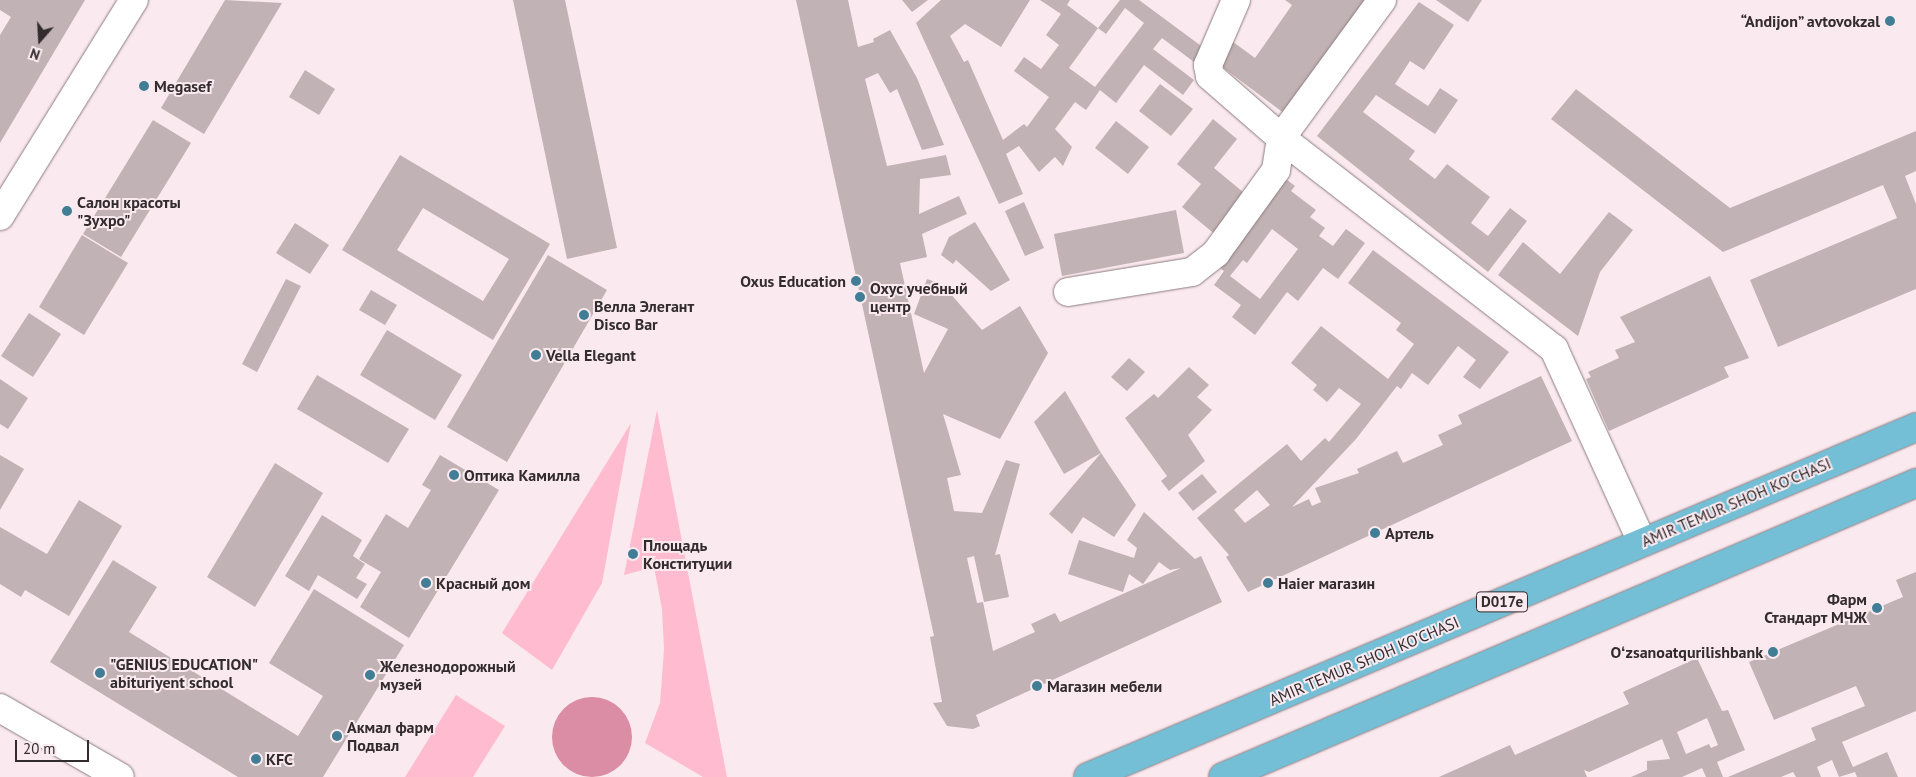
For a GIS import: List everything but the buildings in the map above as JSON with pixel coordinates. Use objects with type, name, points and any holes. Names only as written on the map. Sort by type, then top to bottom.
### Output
[{"type":"main road","name":"AMIR TEMUR SHOH KO'CHASI","points":[[1088,777],[1916,427]]},
{"type":"main road","points":[[1223,777],[1916,483]]},
{"type":"street","points":[[0,216],[134,0]]},
{"type":"street","points":[[1236,0],[1208,71],[1281,138],[1554,349],[1642,542]]},
{"type":"street","points":[[1068,292],[1192,272],[1216,253],[1276,170],[1281,138],[1382,0]]},
{"type":"street","points":[[0,708],[120,777]]},
{"type":"shaded area","points":[[657,410],[727,777],[703,777],[645,743],[660,703],[664,649],[662,609],[654,567],[624,575]]},
{"type":"shaded area","points":[[631,423],[602,583],[552,670],[502,633]]},
{"type":"shaded area","points":[[456,695],[505,726],[473,777],[405,777]]},
{"type":"shaded area","points":[[592,697],[607,700],[620,709],[629,722],[632,737],[629,752],[620,765],[607,774],[592,777],[577,774],[564,765],[555,752],[552,737],[555,722],[564,709],[577,700]]},
{"type":"place","name":"“Andijon” avtovokzal","points":[[1890,21]]},
{"type":"place","name":"Megasef","points":[[144,86]]},
{"type":"place","name":"Салон красоты \"Зухро\"","points":[[67,211]]},
{"type":"place","name":"Oxus Education","points":[[856,281]]},
{"type":"place","name":"Охус учебный центр","points":[[860,297]]},
{"type":"place","name":"Велла Элегант Disco Bar","points":[[584,315]]},
{"type":"place","name":"Vella Elegant","points":[[536,355]]},
{"type":"place","name":"Оптика Камилла","points":[[454,475]]},
{"type":"place","name":"Артель","points":[[1375,533]]},
{"type":"place","name":"Площадь Конституции","points":[[633,554]]},
{"type":"place","name":"Красный дом","points":[[426,583]]},
{"type":"place","name":"Haier магазин","points":[[1268,583]]},
{"type":"place","name":"Фарм Стандарт МЧЖ","points":[[1877,608]]},
{"type":"place","name":"Oʻzsanoatqurilishbank","points":[[1773,652]]},
{"type":"place","name":"\"GENIUS EDUCATION\" abituriyent school","points":[[100,673]]},
{"type":"place","name":"Железнодорожный музей","points":[[370,675]]},
{"type":"place","name":"Магазин мебели","points":[[1037,686]]},
{"type":"place","name":"Акмал фарм Подвал","points":[[337,736]]},
{"type":"place","name":"KFC","points":[[256,759]]}]
